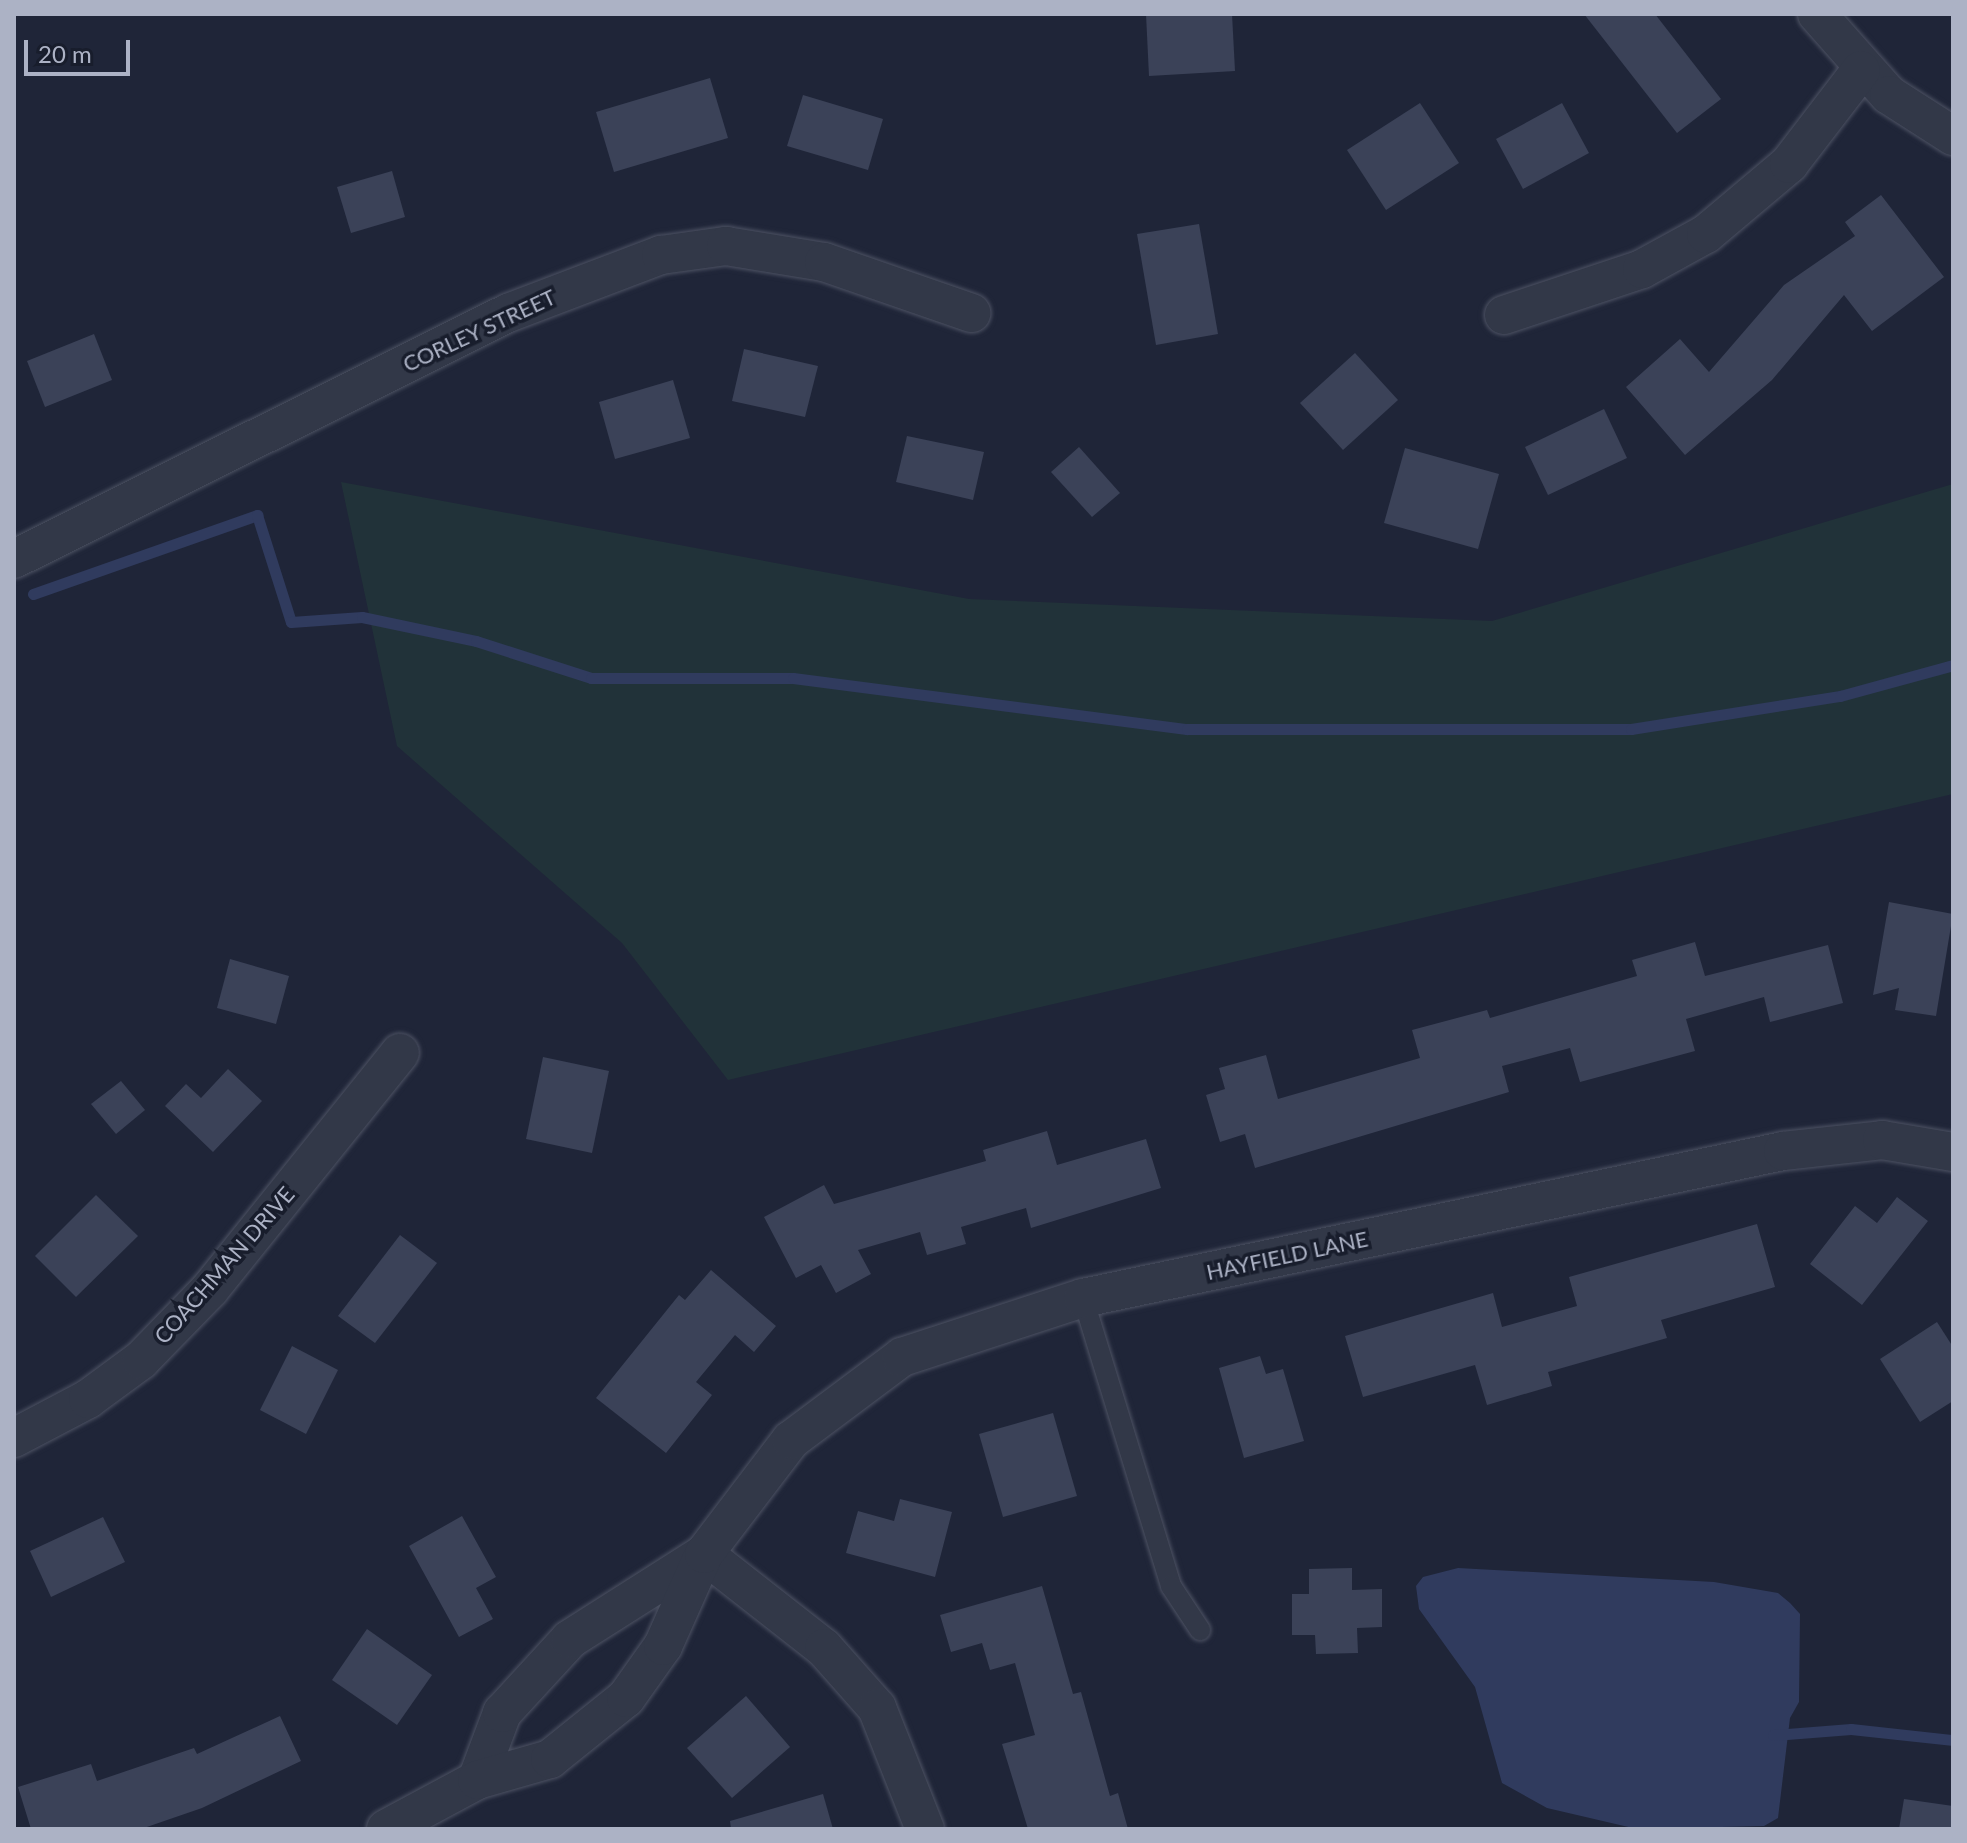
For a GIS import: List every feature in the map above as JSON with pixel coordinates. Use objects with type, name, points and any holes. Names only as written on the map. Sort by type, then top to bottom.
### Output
[{"type":"street","points":[[1817,14],[1861,70],[1953,136]]},
{"type":"street","points":[[1504,315],[1642,269],[1706,234],[1789,164],[1861,70]]},
{"type":"street","name":"CORLEY STREET","points":[[14,559],[508,313],[661,255],[726,246],[824,262],[971,313]]},
{"type":"street","name":"COACHMAN DRIVE","points":[[14,1438],[88,1399],[141,1360],[210,1289],[400,1053]]},
{"type":"street","name":"HAYFIELD LANE","points":[[386,1829],[477,1780],[550,1759],[626,1698],[663,1646],[704,1554],[791,1440],[843,1396],[902,1357],[1083,1298],[1783,1151],[1882,1140],[1953,1152]]},
{"type":"street","points":[[704,1554],[824,1648],[877,1708],[925,1829]]},
{"type":"street","name":"HAYFIELD LANE","points":[[477,1780],[502,1713],[570,1639],[704,1554]]},
{"type":"lane","points":[[1083,1298],[1171,1586],[1200,1630]]},
{"type":"shaded area","points":[[341,482],[969,599],[1492,621],[1953,484],[1953,794],[728,1080],[622,943],[397,746]]},
{"type":"water","points":[[1458,1568],[1714,1582],[1778,1593],[1800,1614],[1799,1702],[1790,1718],[1778,1818],[1764,1826],[1637,1829],[1547,1808],[1502,1783],[1475,1687],[1419,1609],[1416,1586],[1423,1577]]},
{"type":"building","points":[[1146,14],[1232,14],[1235,71],[1149,76]]},
{"type":"building","points":[[1584,14],[1655,14],[1721,99],[1677,133]]},
{"type":"building","points":[[710,78],[728,138],[614,172],[596,112]]},
{"type":"building","points":[[803,95],[883,119],[868,170],[787,146]]},
{"type":"building","points":[[1420,103],[1459,163],[1386,210],[1347,150]]},
{"type":"building","points":[[1562,103],[1589,153],[1523,189],[1496,139]]},
{"type":"building","points":[[392,171],[405,217],[351,233],[337,187]]},
{"type":"building","points":[[1881,195],[1944,277],[1872,331],[1844,295],[1772,380],[1685,455],[1626,387],[1680,339],[1709,372],[1784,285],[1855,236],[1845,222]]},
{"type":"building","points":[[1199,224],[1218,334],[1156,345],[1137,234]]},
{"type":"building","points":[[94,334],[112,380],[45,407],[27,361]]},
{"type":"building","points":[[744,349],[818,366],[805,417],[732,401]]},
{"type":"building","points":[[1355,353],[1398,400],[1343,450],[1300,403]]},
{"type":"building","points":[[673,380],[690,438],[615,459],[599,402]]},
{"type":"building","points":[[1604,409],[1627,458],[1548,495],[1525,447]]},
{"type":"building","points":[[907,436],[984,452],[973,500],[896,482]]},
{"type":"building","points":[[1079,447],[1120,493],[1092,517],[1051,472]]},
{"type":"building","points":[[1405,448],[1499,474],[1478,549],[1384,523]]},
{"type":"building","points":[[1889,902],[1953,914],[1936,1016],[1895,1010],[1899,988],[1873,995]]},
{"type":"building","points":[[1695,942],[1705,976],[1828,945],[1843,1003],[1770,1022],[1764,997],[1686,1019],[1695,1051],[1580,1082],[1570,1048],[1502,1066],[1509,1092],[1255,1168],[1245,1134],[1220,1142],[1206,1095],[1225,1089],[1219,1068],[1266,1055],[1278,1099],[1420,1058],[1412,1030],[1487,1010],[1490,1018],[1637,976],[1632,960]]},
{"type":"building","points":[[230,959],[289,976],[276,1024],[217,1008]]},
{"type":"building","points":[[543,1057],[609,1071],[592,1153],[526,1139]]},
{"type":"building","points":[[228,1069],[262,1101],[213,1152],[165,1106],[186,1084],[201,1098]]},
{"type":"building","points":[[121,1081],[145,1110],[116,1134],[91,1104]]},
{"type":"building","points":[[1047,1131],[1057,1165],[1146,1139],[1161,1188],[1031,1228],[1026,1208],[961,1227],[966,1244],[927,1255],[920,1232],[858,1250],[871,1274],[836,1293],[821,1265],[796,1278],[764,1217],[824,1185],[834,1204],[986,1161],[983,1150]]},
{"type":"building","points":[[96,1195],[138,1236],[76,1297],[35,1256]]},
{"type":"building","points":[[1897,1197],[1928,1221],[1862,1305],[1810,1264],[1855,1206],[1877,1223]]},
{"type":"building","points":[[1757,1224],[1775,1287],[1661,1320],[1667,1338],[1548,1372],[1552,1386],[1487,1405],[1475,1365],[1363,1397],[1345,1336],[1493,1293],[1502,1327],[1577,1306],[1569,1277]]},
{"type":"building","points":[[400,1235],[437,1263],[375,1343],[338,1316]]},
{"type":"building","points":[[711,1270],[776,1326],[754,1352],[735,1335],[696,1382],[712,1395],[666,1453],[596,1398],[679,1295],[685,1300]]},
{"type":"building","points":[[1937,1322],[1953,1347],[1953,1401],[1920,1422],[1880,1359]]},
{"type":"building","points":[[292,1346],[338,1370],[306,1434],[260,1410]]},
{"type":"building","points":[[1260,1356],[1266,1374],[1283,1369],[1304,1441],[1244,1458],[1219,1368]]},
{"type":"building","points":[[1053,1413],[1077,1496],[1003,1517],[979,1434]]},
{"type":"building","points":[[900,1499],[952,1512],[935,1577],[846,1553],[858,1511],[894,1521]]},
{"type":"building","points":[[462,1516],[496,1577],[476,1588],[493,1619],[459,1637],[409,1546]]},
{"type":"building","points":[[103,1517],[125,1562],[51,1597],[30,1551]]},
{"type":"building","points":[[1352,1568],[1352,1590],[1382,1589],[1382,1627],[1357,1628],[1358,1653],[1316,1654],[1315,1635],[1292,1635],[1292,1594],[1309,1594],[1309,1569]]},
{"type":"building","points":[[1042,1586],[1073,1694],[1081,1692],[1110,1796],[1118,1793],[1128,1829],[1028,1829],[1002,1744],[1035,1735],[1015,1663],[990,1670],[982,1643],[951,1652],[940,1615]]},
{"type":"building","points":[[367,1629],[432,1675],[397,1725],[332,1680]]},
{"type":"building","points":[[746,1696],[790,1747],[732,1798],[687,1748]]},
{"type":"building","points":[[280,1716],[301,1761],[202,1808],[141,1829],[31,1829],[18,1787],[91,1764],[97,1781],[194,1748],[197,1754]]},
{"type":"building","points":[[823,1794],[833,1829],[731,1829],[730,1821]]},
{"type":"building","points":[[1904,1799],[1953,1806],[1953,1829],[1899,1829]]},
{"type":"waterway","points":[[33,594],[257,515],[291,622],[362,617],[476,641],[591,678],[793,678],[1187,729],[1631,729],[1840,696],[1953,665]]},
{"type":"waterway","points":[[1773,1735],[1851,1729],[1953,1740]]}]
